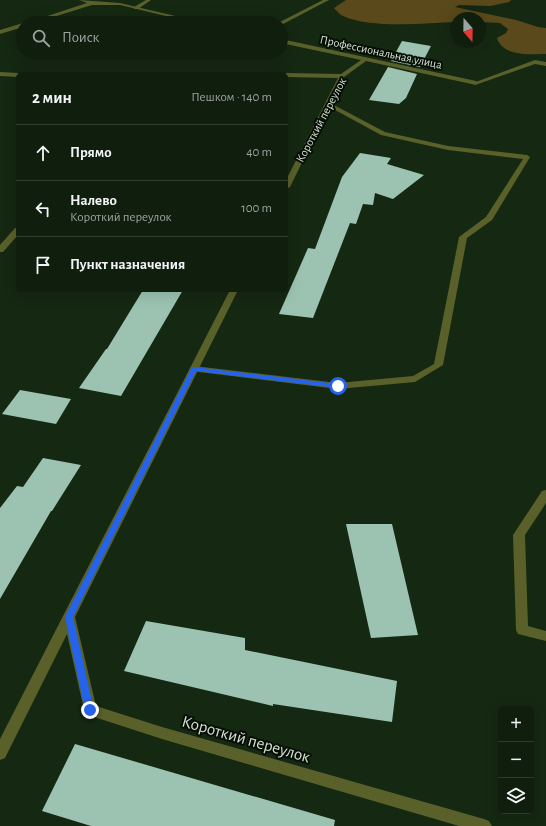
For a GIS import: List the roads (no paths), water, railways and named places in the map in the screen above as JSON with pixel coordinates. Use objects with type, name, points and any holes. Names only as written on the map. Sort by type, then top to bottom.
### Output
[{"type":"street","points":[[81,0],[92,3],[120,4],[171,16]]},
{"type":"street","points":[[136,8],[150,0]]},
{"type":"street","points":[[288,20],[327,0]]},
{"type":"street","points":[[51,16],[92,3]]},
{"type":"street","points":[[0,32],[16,27]]},
{"type":"street","name":"Профессиональная улица","points":[[288,43],[476,83],[535,62],[546,64]]},
{"type":"street","name":"Короткий переулок","points":[[288,183],[342,76],[364,60]]},
{"type":"street","points":[[0,74],[16,75]]},
{"type":"street","points":[[0,82],[8,75]]},
{"type":"street","points":[[288,75],[342,76]]},
{"type":"street","points":[[194,369],[338,386],[415,379],[438,365],[463,238],[489,218],[527,158],[448,148],[383,134],[328,104]]},
{"type":"street","points":[[0,250],[16,232]]},
{"type":"street","points":[[0,753],[233,292]]},
{"type":"street","points":[[546,494],[519,535],[522,630],[546,636]]},
{"type":"street","name":"Короткий переулок","points":[[69,617],[90,710],[162,733],[484,826]]}]
